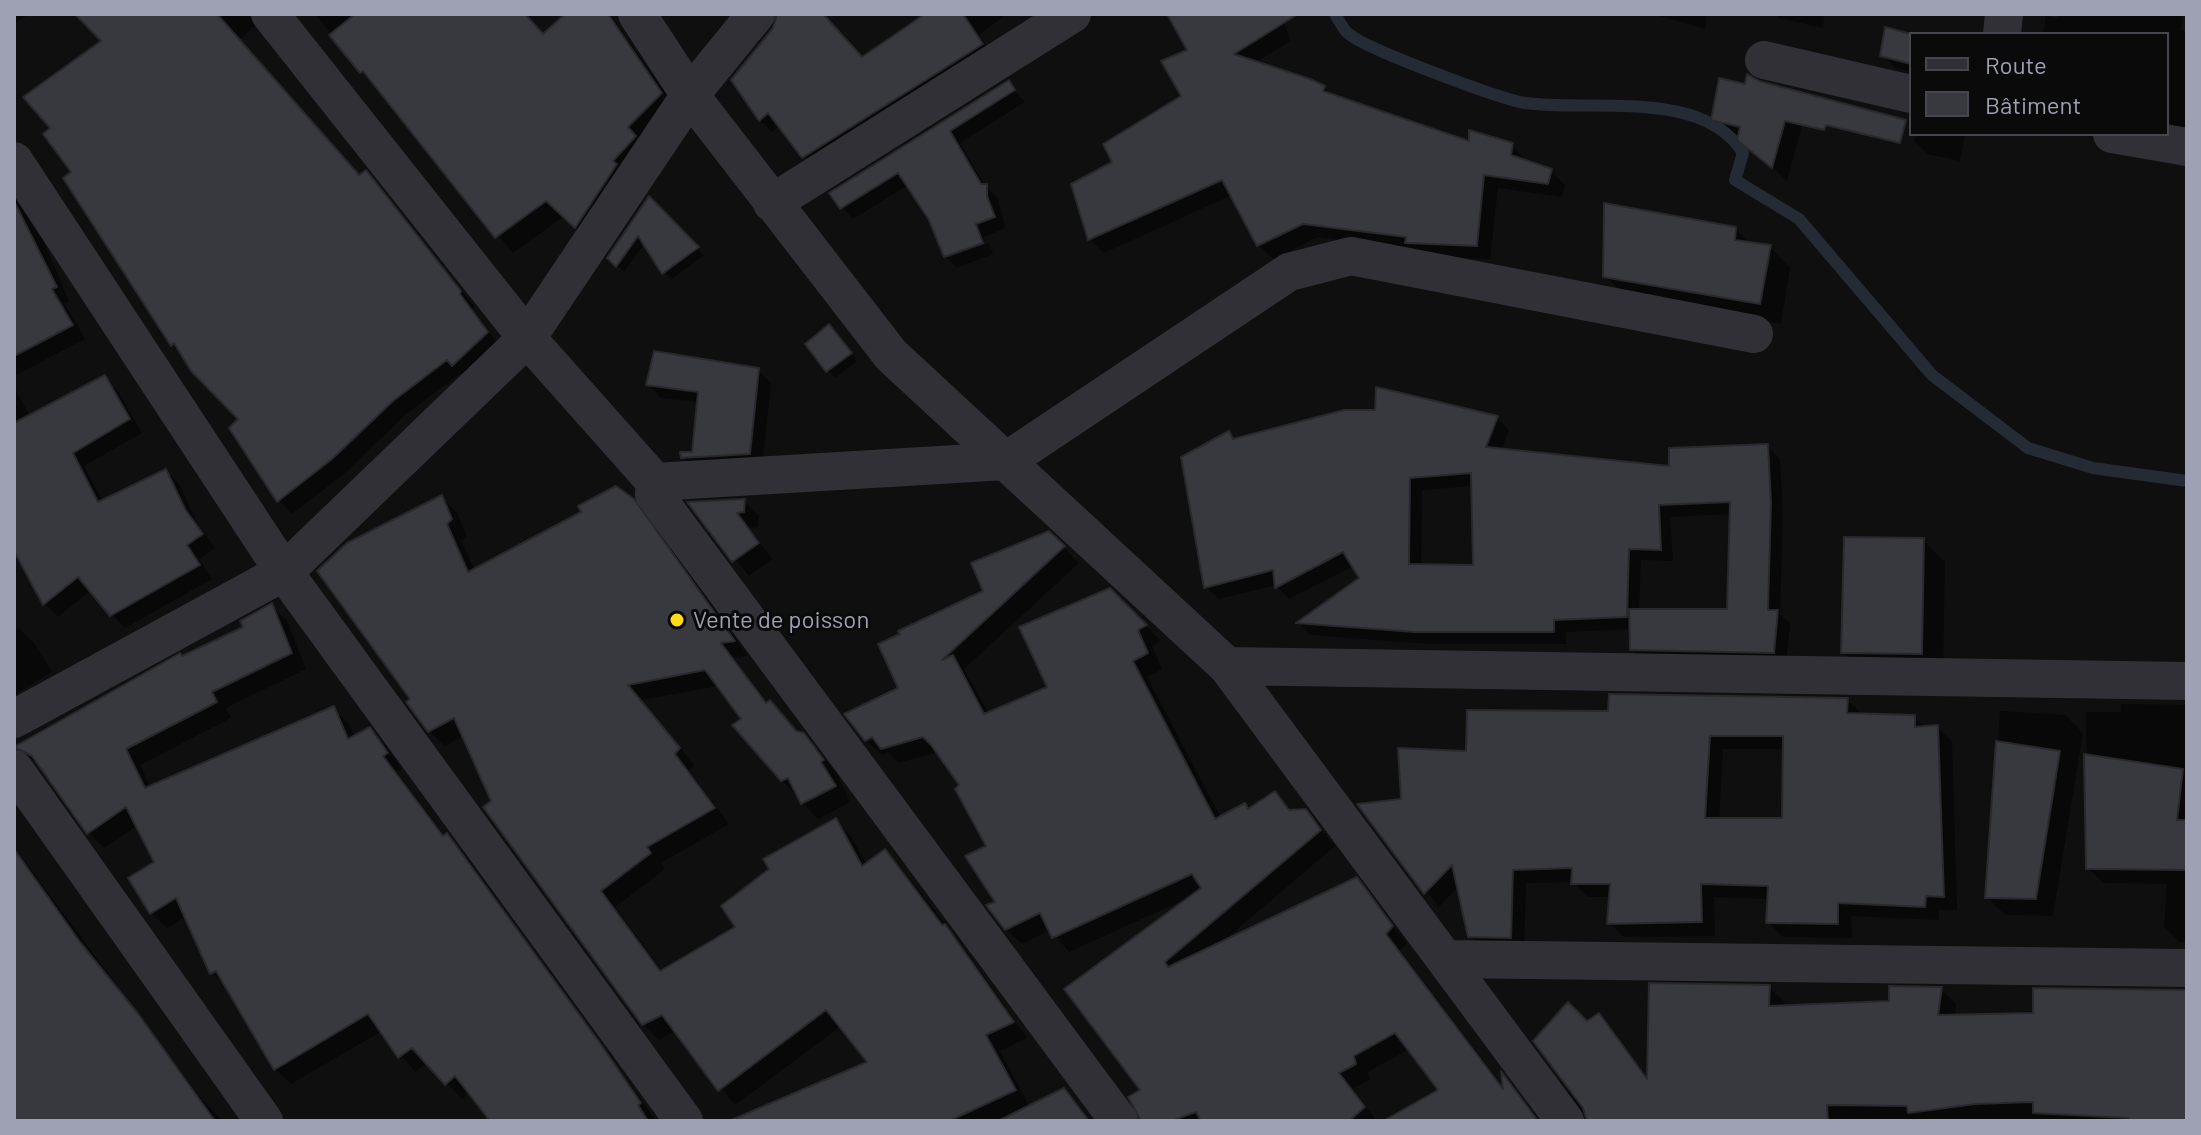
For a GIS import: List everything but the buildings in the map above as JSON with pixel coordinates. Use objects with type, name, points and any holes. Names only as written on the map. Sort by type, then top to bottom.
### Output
[{"type":"street","points":[[270,14],[527,338],[655,482],[654,494],[1119,1121]]},
{"type":"street","points":[[637,14],[690,95],[891,355],[1227,666],[1565,1121]]},
{"type":"street","points":[[14,719],[284,572],[527,338],[690,95],[756,14]]},
{"type":"street","points":[[772,203],[1072,14]]},
{"type":"street","points":[[1764,60],[1909,94]]},
{"type":"street","points":[[2124,136],[2187,147]]},
{"type":"street","points":[[14,161],[284,572],[684,1121]]},
{"type":"street","points":[[655,482],[1006,461],[1289,272],[1351,256],[1754,334]]},
{"type":"street","points":[[1227,666],[2187,681]]},
{"type":"street","points":[[14,769],[264,1121]]},
{"type":"street","points":[[1445,959],[2187,968]]},
{"type":"waterway","points":[[1335,14],[1347,32],[1380,51],[1511,100],[1551,105],[1643,107],[1701,119],[1725,133],[1743,153],[1735,180],[1799,219],[1932,375],[2028,448],[2093,468],[2187,481]]},
{"type":"place","name":"Vente de poisson","points":[[677,620]]}]
